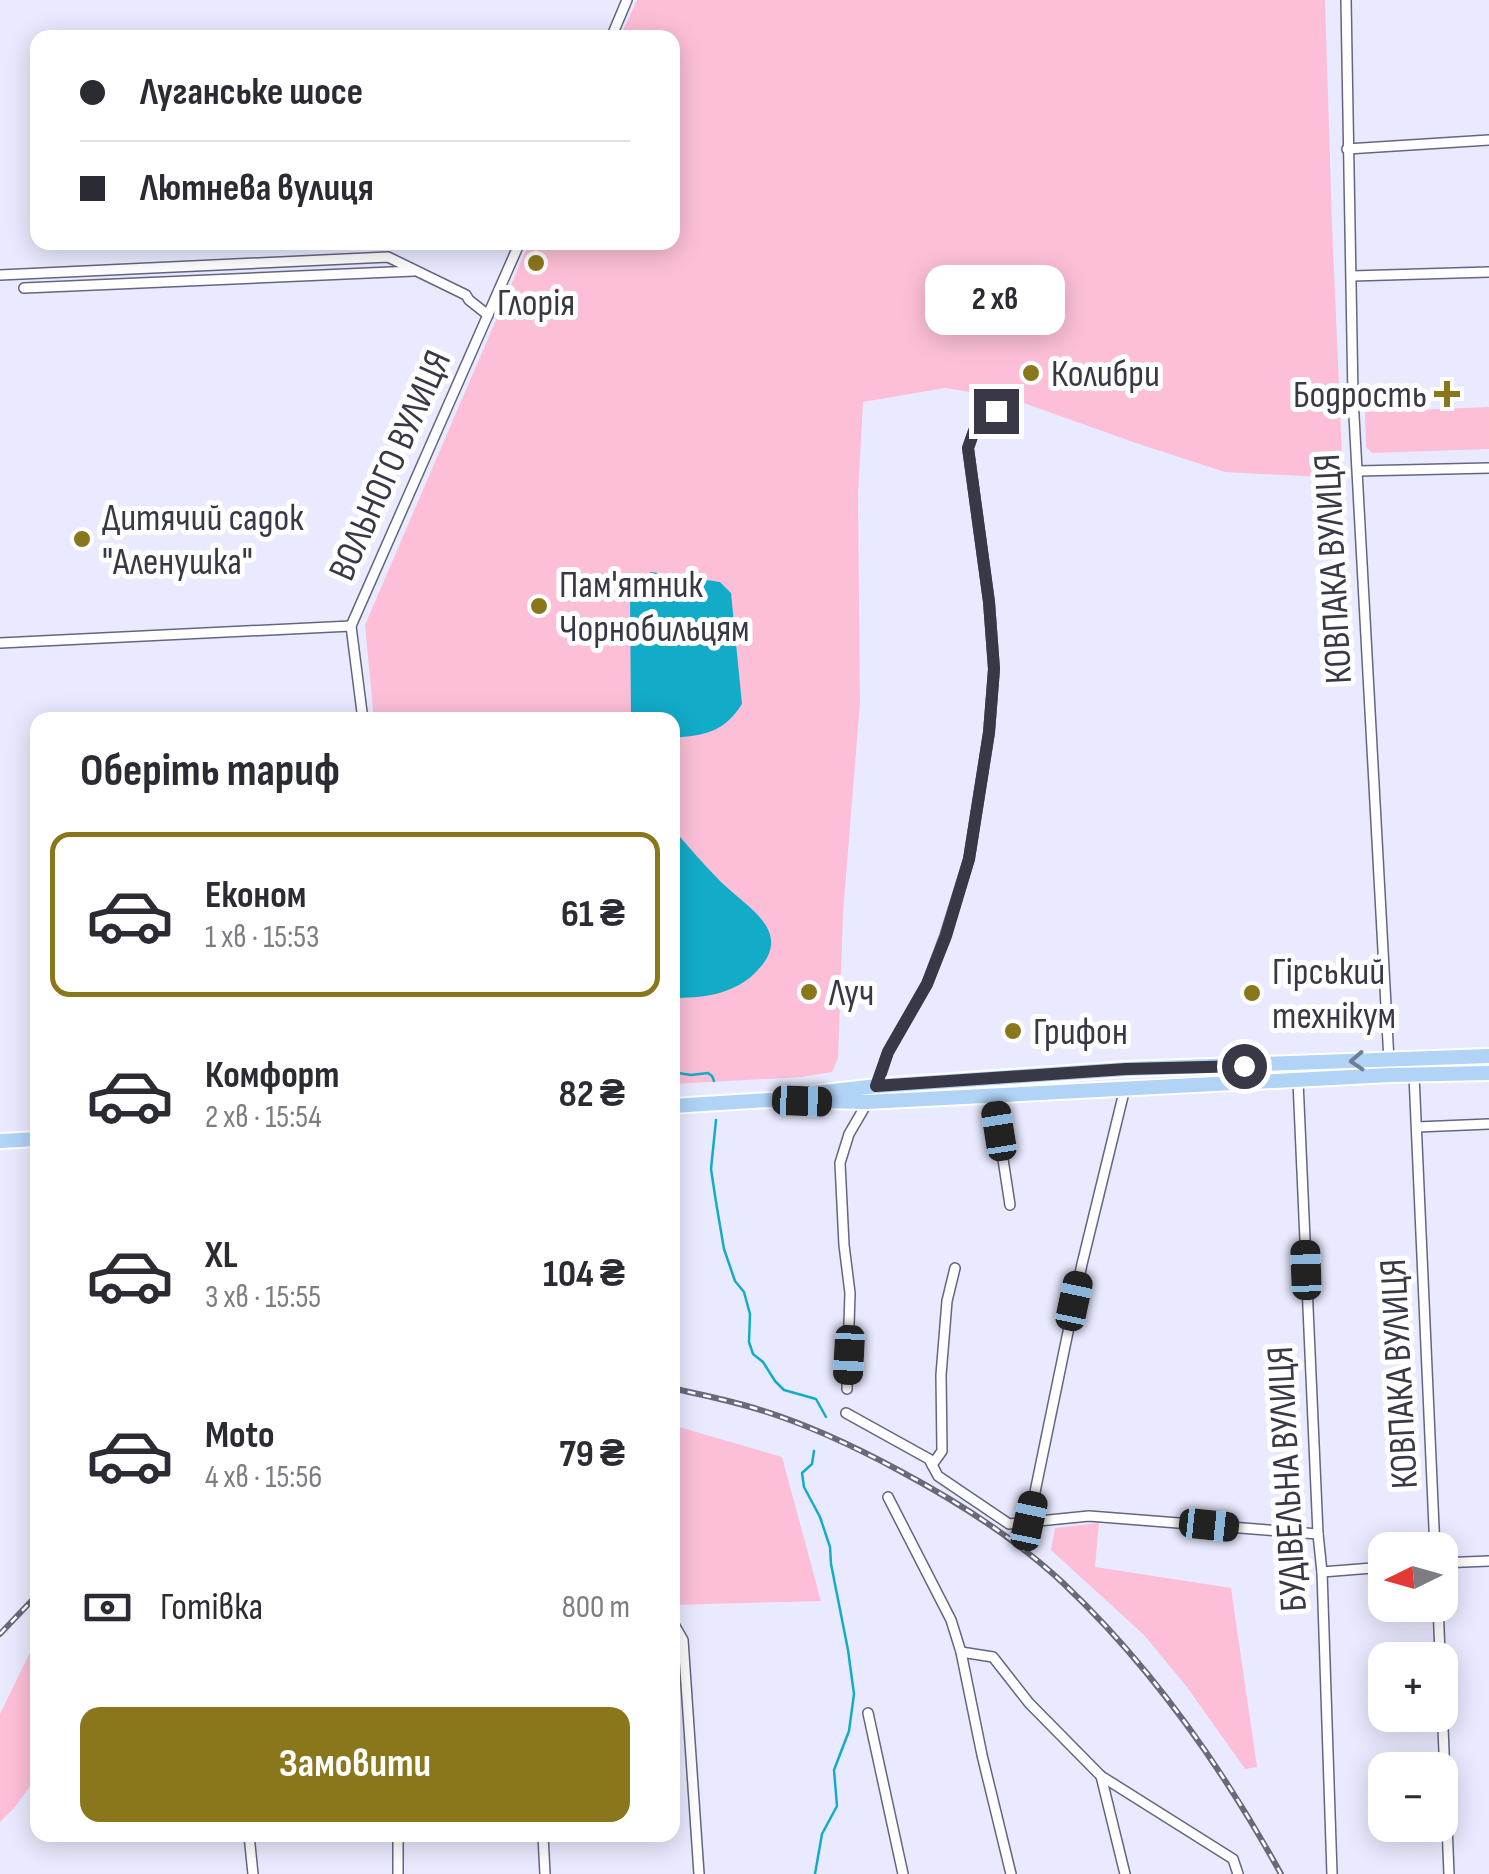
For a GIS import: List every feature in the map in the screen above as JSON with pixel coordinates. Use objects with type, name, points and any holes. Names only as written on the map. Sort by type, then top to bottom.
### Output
[{"type":"main road","points":[[769,1100],[866,1102],[1298,1080],[1489,1056]]},
{"type":"main road","points":[[680,1106],[769,1100],[876,1086],[1126,1069],[1389,1067],[1414,1075],[1489,1073]]},
{"type":"main road","points":[[0,1140],[30,1139]]},
{"type":"street","points":[[615,30],[628,0]]},
{"type":"street","name":"КОВПАКА ВУЛИЦЯ","points":[[1346,0],[1353,397],[1389,1067]]},
{"type":"street","points":[[1347,149],[1489,140]]},
{"type":"street","name":"ВОЛЬНОГО ВУЛИЦЯ","points":[[362,712],[351,626],[516,250]]},
{"type":"street","points":[[0,275],[388,256],[466,295],[488,315]]},
{"type":"street","points":[[24,288],[417,270]]},
{"type":"street","points":[[1352,276],[1489,272]]},
{"type":"street","points":[[847,1389],[850,1293],[840,1164],[849,1134],[876,1086],[888,1052],[927,984],[946,936],[969,859],[989,732],[994,669],[968,448],[974,431],[996,411]]},
{"type":"street","points":[[1358,471],[1489,468]]},
{"type":"street","points":[[0,643],[351,626]]},
{"type":"street","name":"КОВПАКА ВУЛИЦЯ","points":[[1414,1075],[1435,1532]]},
{"type":"street","name":"БУДІВЕЛЬНА ВУЛИЦЯ","points":[[1298,1080],[1332,1874]]},
{"type":"street","points":[[1029,1521],[1082,1264],[1124,1088]]},
{"type":"street","points":[[993,1094],[1010,1204]]},
{"type":"street","points":[[1416,1127],[1489,1124]]},
{"type":"street","points":[[932,1465],[942,1452],[941,1375],[955,1268]]},
{"type":"street","points":[[846,1413],[930,1459],[938,1476],[1009,1524],[1089,1516],[1318,1534]]},
{"type":"street","points":[[888,1498],[951,1620],[1011,1874]]},
{"type":"street","points":[[1458,1562],[1489,1561]]},
{"type":"street","points":[[1322,1572],[1368,1568]]},
{"type":"street","points":[[1439,1622],[1449,1874]]},
{"type":"street","points":[[680,1635],[698,1874]]},
{"type":"street","points":[[961,1652],[993,1657],[1029,1703],[1101,1776],[1233,1859],[1238,1874]]},
{"type":"street","points":[[868,1713],[903,1874]]},
{"type":"street","points":[[1101,1776],[1125,1874]]},
{"type":"street","points":[[250,1842],[253,1874]]},
{"type":"street","points":[[398,1842],[398,1874]]},
{"type":"street","points":[[543,1842],[545,1874]]},
{"type":"shaded area","points":[[637,0],[1325,0],[1343,478],[1225,472],[1001,395],[945,388],[863,402],[858,494],[860,702],[843,913],[838,1058],[832,1072],[680,1084],[680,712],[373,712],[365,625],[526,250],[680,250],[680,30],[623,30]]},
{"type":"shaded area","points":[[1489,407],[1489,449],[1372,453],[1366,447],[1365,412]]},
{"type":"shaded area","points":[[680,1427],[782,1457],[821,1601],[680,1605]]},
{"type":"shaded area","points":[[1099,1523],[1095,1567],[1231,1588],[1257,1767],[1245,1769],[1187,1687],[1144,1635],[1051,1550],[1055,1528]]},
{"type":"shaded area","points":[[30,1652],[30,1786],[0,1822],[0,1714]]},
{"type":"water","points":[[651,572],[720,582],[731,593],[742,704],[720,727],[680,737],[680,712],[631,712],[630,595],[635,581]]},
{"type":"water","points":[[680,837],[755,912],[770,934],[766,959],[754,974],[736,987],[705,996],[680,998]]},
{"type":"waterway","points":[[680,1073],[708,1073],[714,1081]]},
{"type":"waterway","points":[[716,1120],[711,1169],[716,1202],[724,1249],[750,1314],[749,1342],[753,1354],[784,1390],[816,1399],[826,1417]]},
{"type":"waterway","points":[[814,1451],[812,1464],[802,1473],[804,1487],[830,1547],[854,1694],[849,1731],[834,1770],[837,1806],[822,1834],[815,1874]]},
{"type":"railway","points":[[680,1390],[766,1412],[845,1443],[943,1495],[1025,1551],[1096,1615],[1156,1684],[1210,1757],[1281,1874]]},
{"type":"railway","points":[[0,1634],[30,1602]]},
{"type":"place","name":"Глорія","points":[[536,263]]},
{"type":"place","name":"Колибри","points":[[1031,373]]},
{"type":"place","name":"Бодрость","points":[[1447,394]]},
{"type":"place","name":"Дитячий садок \"Аленушка\"","points":[[82,539]]},
{"type":"place","name":"Пам'ятник Чорнобильцям","points":[[539,606]]},
{"type":"place","name":"Луч","points":[[809,992]]},
{"type":"place","name":"Гірський технікум","points":[[1252,993]]},
{"type":"place","name":"Грифон","points":[[1013,1031]]},
{"type":"route","points":[[996,411],[974,431],[968,448],[994,669],[989,732],[969,859],[927,984],[888,1052],[876,1086],[1126,1069],[1244,1066]]}]
